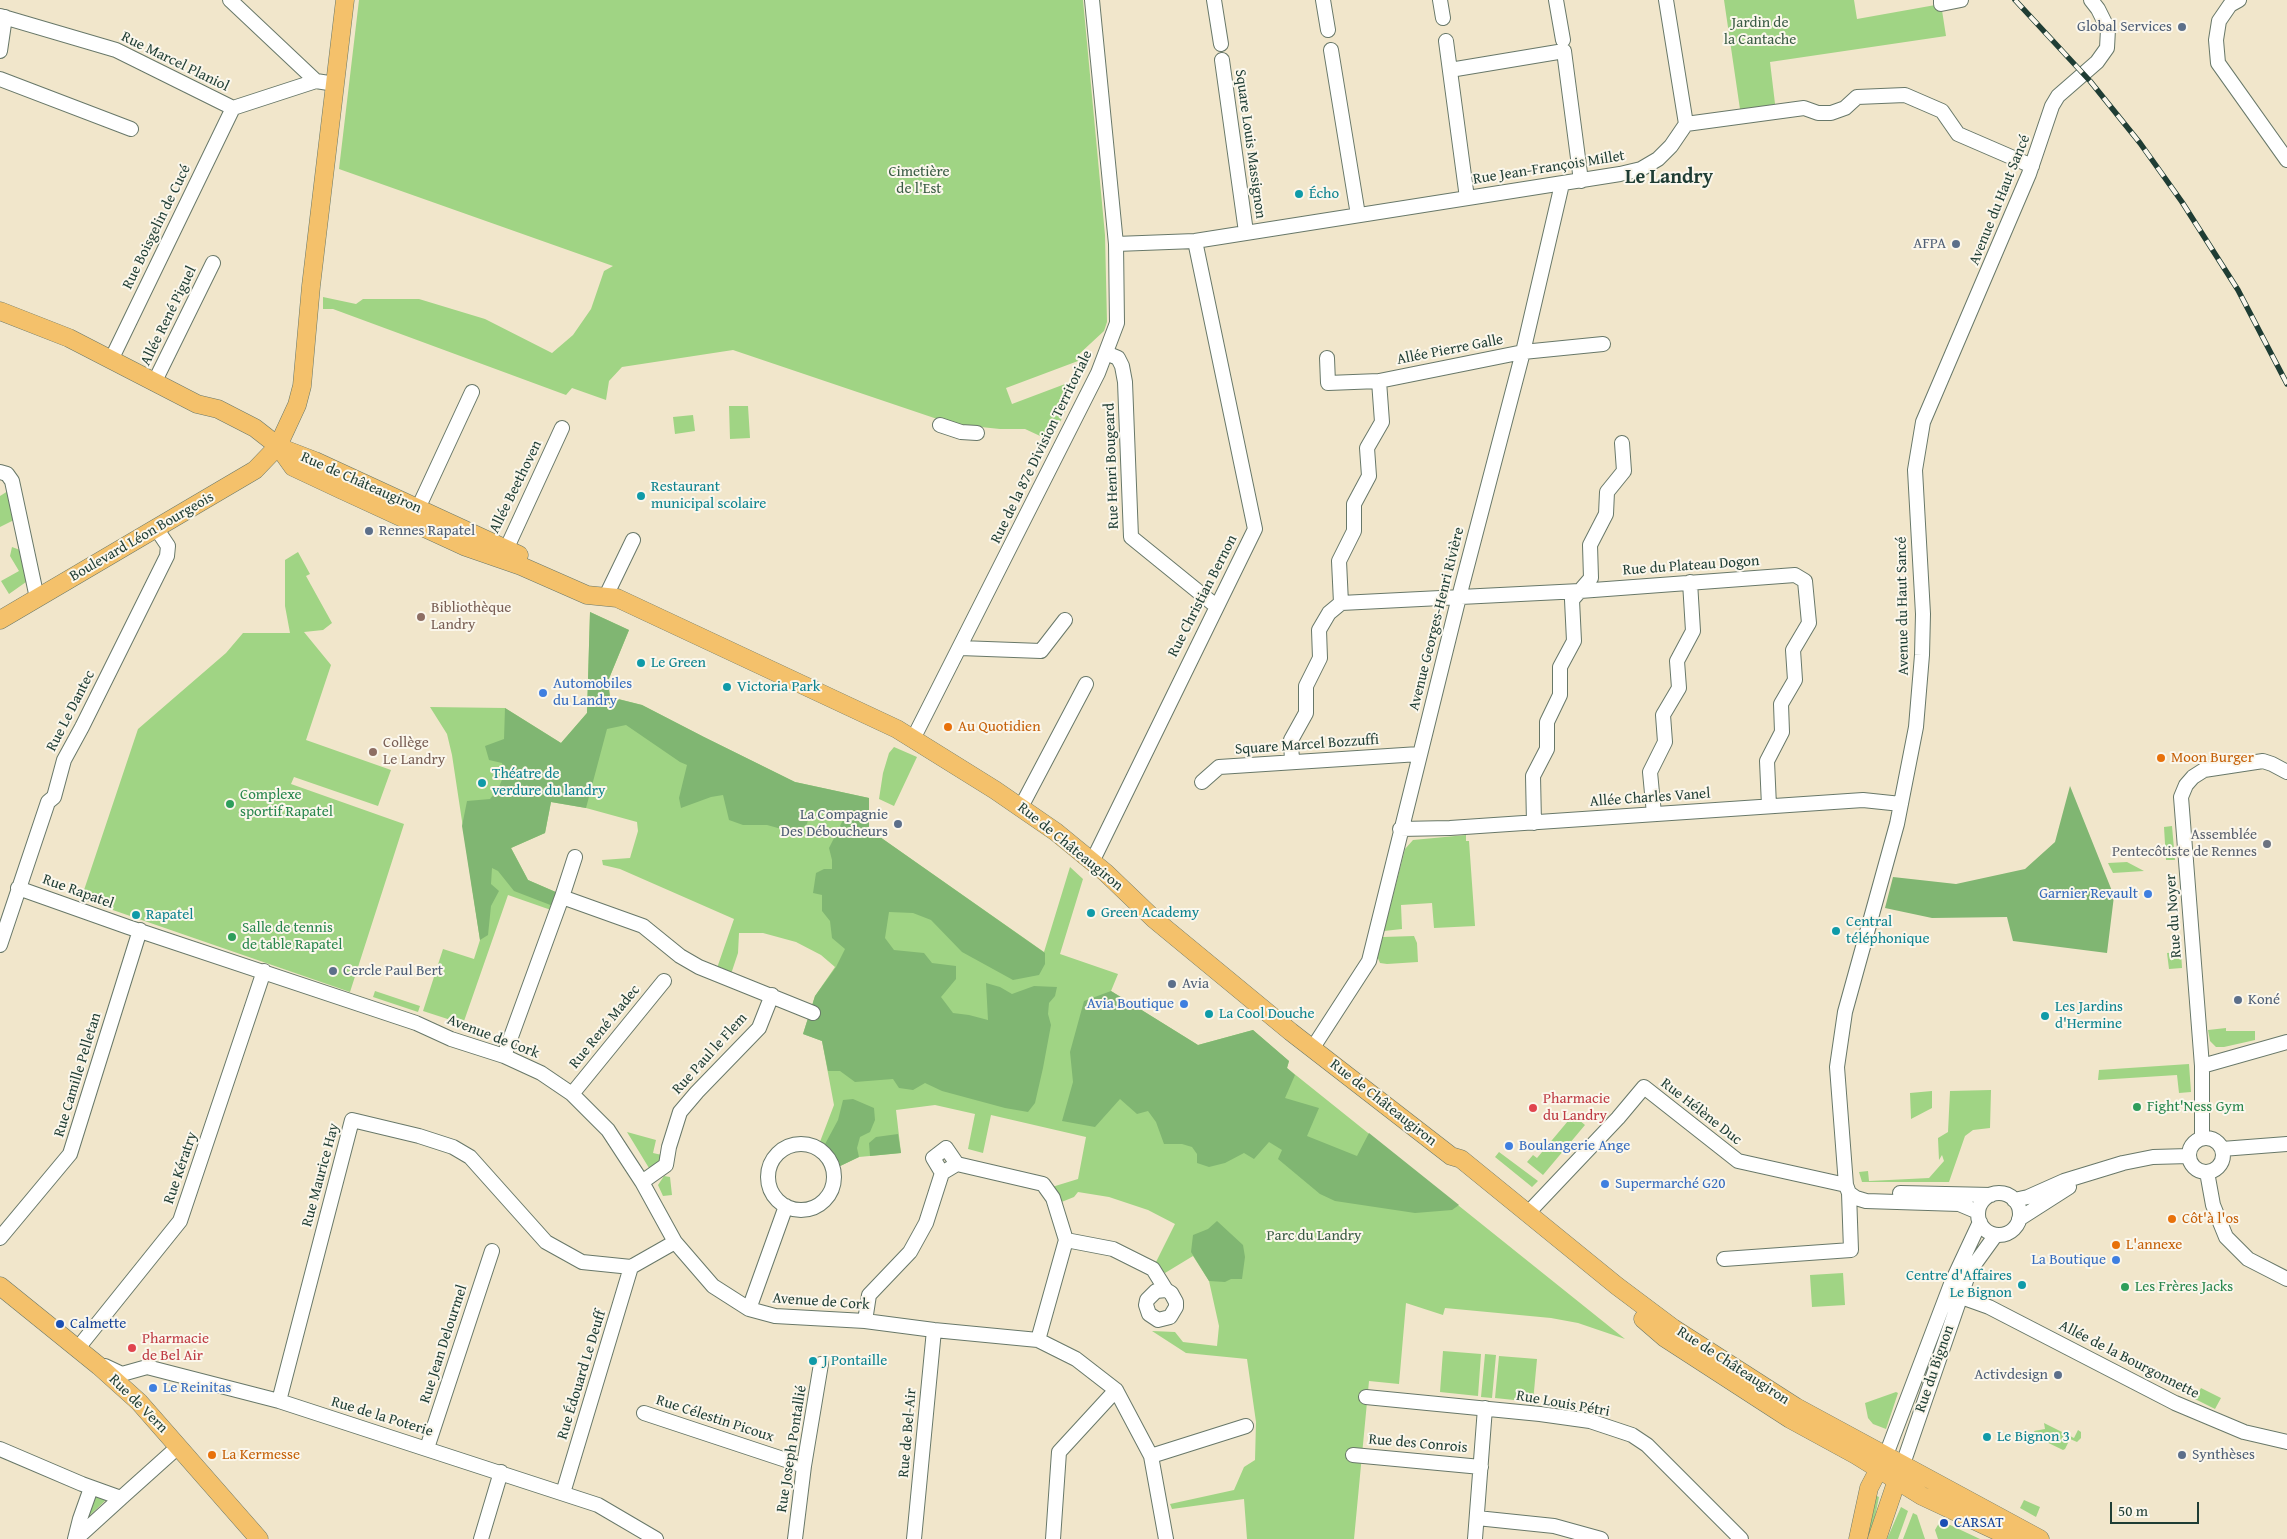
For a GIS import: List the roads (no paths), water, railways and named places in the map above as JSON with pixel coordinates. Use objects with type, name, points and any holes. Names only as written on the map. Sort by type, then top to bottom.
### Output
[{"type":"main road","points":[[0,311],[47,328],[197,404],[210,415],[252,439],[278,446],[300,396],[345,0]]},
{"type":"main road","name":"Rue de Châteaugiron","points":[[278,446],[294,467],[503,554],[594,588],[605,598],[616,598],[864,713],[913,739],[1021,807],[1056,832],[1154,919],[1312,1049],[1451,1156],[1461,1159],[1617,1286],[1673,1328],[1882,1462],[2040,1539]]},
{"type":"main road","name":"Boulevard Léon Bourgeois","points":[[0,620],[255,470],[278,446]]},
{"type":"main road","name":"Rue de Châteaugiron","points":[[1451,1156],[1456,1166],[1665,1338],[1790,1419],[1856,1455],[1882,1462]]},
{"type":"main road","name":"Rue de Vern","points":[[0,1286],[126,1389],[179,1446],[259,1539]]},
{"type":"main road","points":[[1858,1539],[1869,1488],[1882,1462]]},
{"type":"main road","points":[[1877,1539],[1900,1472]]},
{"type":"main road","name":"Rue de Châteaugiron","points":[[1900,1472],[1922,1496],[2014,1539]]},
{"type":"street","points":[[230,0],[316,81]]},
{"type":"street","name":"Rue de la 87e Division Territoriale","points":[[913,739],[1098,373],[1117,324],[1116,244],[1092,0]]},
{"type":"street","points":[[1214,0],[1221,44]]},
{"type":"street","points":[[1323,0],[1328,30]]},
{"type":"street","points":[[1440,0],[1443,18]]},
{"type":"street","points":[[1556,0],[1563,40]]},
{"type":"street","points":[[1666,0],[1686,124],[1804,108],[1818,113],[1831,113],[1844,108],[1857,97],[1905,95],[1942,111],[1958,134],[2032,166]]},
{"type":"street","points":[[1941,0],[1941,4],[1961,0]]},
{"type":"street","name":"Avenue du Haut Sancé","points":[[1724,1259],[1851,1250],[1837,1067],[1844,1012],[1859,964],[1902,804],[1916,727],[1922,654],[1922,592],[1915,470],[1920,438],[1928,407],[1987,276],[2032,166],[2052,106],[2058,96],[2102,56],[2108,44],[2108,29],[2091,0]]},
{"type":"street","points":[[2239,0],[2230,5],[2219,20],[2216,40],[2218,63],[2287,160]]},
{"type":"street","points":[[0,51],[2,17]]},
{"type":"street","name":"Rue Marcel Planiol","points":[[2,17],[116,50],[232,108],[316,81],[335,84]]},
{"type":"street","points":[[1446,41],[1467,198]]},
{"type":"street","points":[[1331,50],[1358,215]]},
{"type":"street","points":[[1450,70],[1564,51],[1581,181]]},
{"type":"street","name":"Square Louis Massignon","points":[[1222,60],[1246,232]]},
{"type":"street","points":[[0,79],[131,129]]},
{"type":"street","name":"Rue Boisgelin de Cucé","points":[[111,360],[232,108]]},
{"type":"street","name":"Rue Jean-François Millet","points":[[1116,244],[1195,240],[1581,181],[1641,169],[1658,159],[1671,146],[1686,124]]},
{"type":"street","name":"Avenue Georges-Henri Rivière","points":[[1312,1049],[1368,961],[1419,754],[1523,352],[1562,184]]},
{"type":"street","name":"Rue Christian Bernon","points":[[1092,862],[1255,529],[1195,240]]},
{"type":"street","name":"Allée René Piguel","points":[[154,383],[213,263]]},
{"type":"street","name":"Allée Pierre Galle","points":[[1327,358],[1328,382],[1379,381],[1523,352],[1603,344]]},
{"type":"street","name":"Rue Henri Bougeard","points":[[1106,353],[1118,358],[1122,366],[1125,382],[1131,536],[1216,606]]},
{"type":"street","points":[[1292,762],[1291,740],[1306,713],[1306,686],[1320,658],[1320,630],[1330,613],[1341,603],[1339,561],[1354,531],[1354,504],[1369,476],[1367,448],[1382,422],[1379,381]]},
{"type":"street","points":[[415,516],[472,392]]},
{"type":"street","points":[[940,425],[961,432],[977,433]]},
{"type":"street","name":"Allée Beethoven","points":[[503,554],[562,428]]},
{"type":"street","points":[[1534,822],[1532,776],[1547,749],[1547,722],[1560,695],[1560,667],[1574,641],[1572,600],[1590,578],[1590,545],[1606,514],[1606,492],[1624,471],[1622,443]]},
{"type":"street","points":[[0,472],[6,474],[12,481],[37,598]]},
{"type":"street","name":"Rue Le Dantec","points":[[0,946],[48,802],[54,797],[64,760],[167,556],[168,546],[156,528]]},
{"type":"street","points":[[605,598],[633,540]]},
{"type":"street","name":"Rue du Plateau Dogon","points":[[1341,603],[1580,591],[1795,575],[1805,581],[1809,623],[1793,650],[1795,680],[1781,704],[1782,732],[1767,761],[1768,806]]},
{"type":"street","points":[[1654,814],[1650,772],[1665,742],[1663,715],[1679,688],[1677,661],[1692,631],[1690,582]]},
{"type":"street","points":[[960,648],[1041,651],[1065,620]]},
{"type":"street","points":[[1021,807],[1086,684]]},
{"type":"street","name":"Square Marcel Bozzuffi","points":[[1202,782],[1219,767],[1419,754]]},
{"type":"street","name":"Rue du Noyer","points":[[2202,1138],[2202,1066],[2182,797],[2186,786],[2193,777],[2204,770],[2264,761],[2287,772]]},
{"type":"street","name":"Allée Charles Vanel","points":[[1400,829],[1450,828],[1863,800],[1902,804]]},
{"type":"street","points":[[504,1056],[575,857]]},
{"type":"street","name":"Rue Rapatel","points":[[18,888],[356,1002]]},
{"type":"street","points":[[562,897],[644,926],[680,956],[699,968],[772,995],[813,1013]]},
{"type":"street","name":"Rue Camille Pelletan","points":[[0,1238],[70,1154],[140,930]]},
{"type":"street","name":"Rue Kératry","points":[[84,1354],[180,1220],[264,971]]},
{"type":"street","name":"Rue René Madec","points":[[572,1094],[664,981]]},
{"type":"street","name":"Rue Paul le Flem","points":[[642,1182],[666,1165],[669,1147],[680,1112],[759,1028],[772,995]]},
{"type":"street","name":"Avenue de Cork","points":[[356,1002],[416,1023],[451,1039],[504,1056],[541,1073],[572,1094],[608,1130],[642,1182],[675,1242],[713,1286],[749,1309],[775,1316],[865,1321],[1038,1340],[1076,1359],[1116,1390],[1151,1456],[1166,1539]]},
{"type":"street","points":[[2202,1066],[2287,1042]]},
{"type":"street","name":"Rue Hélène Duc","points":[[1528,1213],[1618,1118],[1644,1087],[1738,1162],[1847,1189]]},
{"type":"street","name":"Rue Maurice Hay","points":[[279,1401],[352,1120],[419,1136],[453,1147],[470,1157],[546,1242],[582,1262],[631,1267]]},
{"type":"street","points":[[2202,1138],[2212,1139],[2222,1149],[2222,1163],[2214,1171],[2207,1172],[2195,1168],[2189,1156],[2192,1145],[2202,1138]]},
{"type":"street","points":[[798,1144],[816,1147],[827,1156],[834,1171],[830,1192],[823,1201],[813,1207],[799,1210],[786,1206],[780,1203],[770,1189],[768,1176],[770,1164],[777,1154],[787,1146],[798,1144]]},
{"type":"street","points":[[2222,1149],[2287,1144]]},
{"type":"street","points":[[942,1174],[932,1158],[946,1148],[957,1164],[1043,1184],[1053,1198],[1066,1240],[1038,1340]]},
{"type":"street","points":[[2014,1200],[2088,1175],[2153,1157],[2189,1156]]},
{"type":"street","points":[[865,1321],[868,1295],[910,1252],[926,1223],[942,1174],[957,1164]]},
{"type":"street","points":[[2207,1172],[2213,1205],[2226,1237],[2248,1259],[2283,1278]]},
{"type":"street","points":[[2019,1219],[2033,1208],[2088,1175]]},
{"type":"street","points":[[1847,1189],[2004,1194],[2014,1200],[2020,1211],[2019,1219],[2010,1232],[1995,1236],[1984,1228],[1979,1217],[1959,1204],[1866,1201],[1856,1198],[1847,1189]]},
{"type":"street","points":[[1979,1217],[1982,1201],[1991,1194]]},
{"type":"street","points":[[749,1309],[786,1206]]},
{"type":"street","name":"Rue du Bignon","points":[[1882,1462],[1979,1217]]},
{"type":"street","name":"Rue du Bignon","points":[[1900,1472],[1961,1297],[1974,1265],[1995,1236]]},
{"type":"street","points":[[1066,1240],[1113,1249],[1147,1264],[1153,1269],[1166,1290]]},
{"type":"street","points":[[631,1267],[675,1242]]},
{"type":"street","name":"Rue Jean Delourmel","points":[[427,1448],[492,1251]]},
{"type":"street","name":"Rue Édouard Le Deuff","points":[[563,1493],[631,1267]]},
{"type":"street","name":"Allée de la Bourgonnette","points":[[1961,1297],[1989,1307],[2175,1403],[2239,1430],[2287,1442]]},
{"type":"street","name":"Rue de Bel-Air","points":[[914,1539],[934,1330]]},
{"type":"street","name":"Rue de la Poterie","points":[[84,1354],[122,1374],[147,1367],[279,1401],[427,1448],[501,1472],[544,1489],[563,1493],[598,1505],[656,1539]]},
{"type":"street","name":"Rue Joseph Pontallié","points":[[795,1539],[804,1466],[821,1364]]},
{"type":"street","points":[[1053,1539],[1059,1452],[1116,1390]]},
{"type":"street","name":"Rue Louis Pétri","points":[[1366,1397],[1485,1408],[1590,1421],[1632,1435],[1647,1445],[1742,1539]]},
{"type":"street","name":"Rue des Conrois","points":[[1475,1539],[1485,1408]]},
{"type":"street","name":"Rue Célestin Picoux","points":[[644,1412],[804,1466]]},
{"type":"street","points":[[1151,1456],[1246,1426]]},
{"type":"street","points":[[76,1539],[179,1446]]},
{"type":"street","points":[[0,1449],[91,1488],[122,1498]]},
{"type":"street","name":"Rue des Conrois","points":[[1352,1455],[1481,1466]]},
{"type":"street","points":[[481,1539],[501,1472]]},
{"type":"street","points":[[76,1539],[80,1519],[91,1488]]},
{"type":"street","points":[[1477,1518],[1554,1526],[1601,1539]]},
{"type":"railway","points":[[2015,0],[2090,81],[2140,143],[2182,202],[2238,290],[2287,384]]},
{"type":"place","name":"Global Services","points":[[2182,27]]},
{"type":"place","name":"Écho","points":[[1299,194]]},
{"type":"place","name":"AFPA","points":[[1956,244]]},
{"type":"place","name":"Restaurant municipal scolaire","points":[[641,496]]},
{"type":"place","name":"Rennes Rapatel","points":[[369,531]]},
{"type":"place","name":"Bibliothèque Landry","points":[[421,617]]},
{"type":"place","name":"Le Green","points":[[641,663]]},
{"type":"place","name":"Victoria Park","points":[[727,687]]},
{"type":"place","name":"Automobiles du Landry","points":[[543,693]]},
{"type":"place","name":"Au Quotidien","points":[[948,727]]},
{"type":"place","name":"Collège Le Landry","points":[[373,752]]},
{"type":"place","name":"Moon Burger","points":[[2161,758]]},
{"type":"place","name":"Théatre de verdure du landry","points":[[482,783]]},
{"type":"place","name":"Complexe sportif Rapatel","points":[[230,804]]},
{"type":"place","name":"La Compagnie Des Déboucheurs","points":[[898,824]]},
{"type":"place","name":"Assemblée Pentecôtiste de Rennes","points":[[2267,844]]},
{"type":"place","name":"Garnier Revault","points":[[2148,894]]},
{"type":"place","name":"Green Academy","points":[[1091,913]]},
{"type":"place","name":"Rapatel","points":[[136,915]]},
{"type":"place","name":"Central téléphonique","points":[[1836,931]]},
{"type":"place","name":"Salle de tennis de table Rapatel","points":[[232,937]]},
{"type":"place","name":"Cercle Paul Bert","points":[[333,971]]},
{"type":"place","name":"Avia","points":[[1172,984]]},
{"type":"place","name":"Koné","points":[[2238,1000]]},
{"type":"place","name":"Avia Boutique","points":[[1184,1004]]},
{"type":"place","name":"La Cool Douche","points":[[1209,1014]]},
{"type":"place","name":"Les Jardins d'Hermine","points":[[2045,1016]]},
{"type":"place","name":"Fight'Ness Gym","points":[[2137,1107]]},
{"type":"place","name":"Pharmacie du Landry","points":[[1533,1108]]},
{"type":"place","name":"Boulangerie Ange","points":[[1509,1146]]},
{"type":"place","name":"Supermarché G20","points":[[1605,1184]]},
{"type":"place","name":"Côt'à l'os","points":[[2172,1219]]},
{"type":"place","name":"L'annexe","points":[[2116,1245]]},
{"type":"place","name":"La Boutique","points":[[2116,1260]]},
{"type":"place","name":"Centre d'Affaires Le Bignon","points":[[2022,1285]]},
{"type":"place","name":"Les Frères Jacks","points":[[2125,1287]]},
{"type":"place","name":"Calmette","points":[[60,1324]]},
{"type":"place","name":"Pharmacie de Bel Air","points":[[132,1348]]},
{"type":"place","name":"J Pontaille","points":[[813,1361]]},
{"type":"place","name":"Activdesign","points":[[2058,1375]]},
{"type":"place","name":"Le Reinitas","points":[[153,1388]]},
{"type":"place","name":"Le Bignon 3","points":[[1987,1437]]},
{"type":"place","name":"La Kermesse","points":[[212,1455]]},
{"type":"place","name":"Synthèses","points":[[2182,1455]]},
{"type":"place","name":"CARSAT","points":[[1944,1523]]},
{"type":"district","name":"Le Landry","points":[[1669,178]]},
{"type":"park label","name":"Jardin de la Cantache","points":[[1760,32]]},
{"type":"park label","name":"Cimetière de l'Est","points":[[919,180]]},
{"type":"park label","name":"Parc du Landry","points":[[1314,1236]]}]
